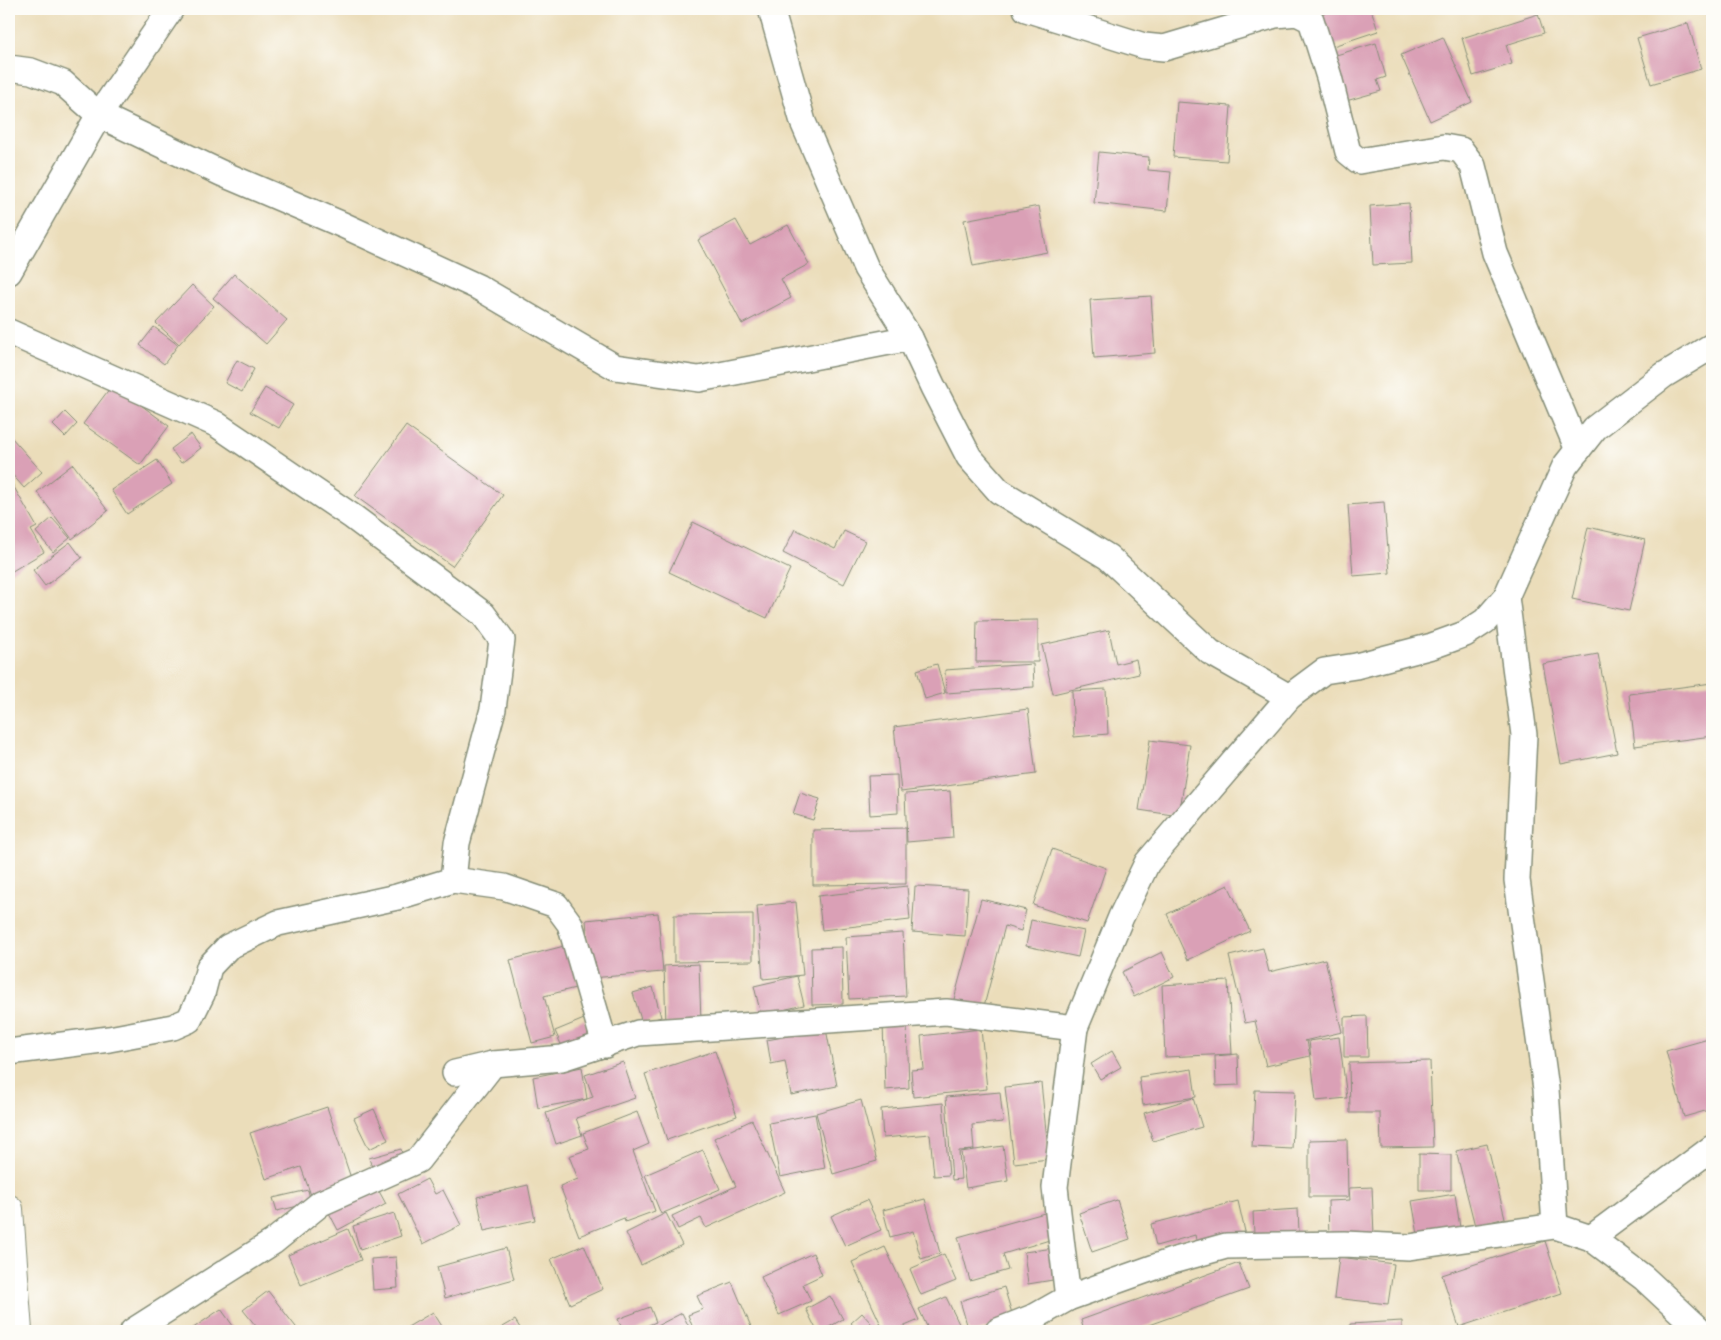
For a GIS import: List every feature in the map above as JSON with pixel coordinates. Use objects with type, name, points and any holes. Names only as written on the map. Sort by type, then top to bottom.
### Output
[{"type":"main road","points":[[9,1209],[18,1331]]},
{"type":"street","points":[[9,272],[99,114],[172,9]]},
{"type":"street","points":[[771,9],[803,122],[866,268],[910,338],[969,457],[999,491],[1108,557],[1210,652],[1289,697]]},
{"type":"street","points":[[1026,9],[1144,46],[1164,48],[1275,15],[1297,13],[1311,20],[1329,77],[1348,152],[1359,161],[1444,147],[1461,150],[1473,166],[1495,253],[1578,450]]},
{"type":"street","points":[[9,68],[31,71],[63,83],[99,114],[221,173],[343,225],[478,287],[615,367],[698,379],[910,338]]},
{"type":"street","points":[[9,332],[216,424],[353,517],[483,614],[502,640],[501,655],[494,709],[457,843],[453,880]]},
{"type":"street","points":[[1068,1298],[1055,1187],[1075,1028],[1121,917],[1148,863],[1289,697],[1324,671],[1356,666],[1413,651],[1465,634],[1485,621],[1506,597],[1565,466],[1595,428],[1664,375],[1712,346]]},
{"type":"street","points":[[1506,597],[1524,735],[1517,880],[1546,1089],[1555,1226]]},
{"type":"street","points":[[9,1052],[109,1039],[173,1027],[189,1020],[202,994],[209,967],[228,947],[278,923],[397,897],[453,880],[504,887],[556,905],[570,924],[606,1045]]},
{"type":"street","points":[[455,1073],[493,1064],[562,1058],[638,1033],[946,1012],[1075,1028]]},
{"type":"street","points":[[133,1331],[273,1242],[321,1203],[418,1160],[493,1064]]},
{"type":"street","points":[[1591,1238],[1712,1148]]},
{"type":"street","points":[[998,1331],[1036,1316],[1068,1298],[1172,1261],[1226,1246],[1335,1244],[1409,1247],[1555,1226],[1591,1238],[1644,1278],[1701,1331]]},
{"type":"building","points":[[1337,9],[1371,9],[1378,31],[1330,47],[1320,14]]},
{"type":"building","points":[[1538,14],[1544,33],[1506,45],[1512,64],[1473,76],[1462,38]]},
{"type":"building","points":[[1688,23],[1701,69],[1651,84],[1637,38]]},
{"type":"building","points":[[1443,37],[1472,102],[1430,121],[1401,55]]},
{"type":"building","points":[[1376,43],[1386,77],[1377,80],[1381,91],[1346,101],[1333,56]]},
{"type":"building","points":[[1177,102],[1231,106],[1227,161],[1173,157]]},
{"type":"building","points":[[1099,152],[1149,157],[1148,170],[1171,172],[1167,211],[1094,203]]},
{"type":"building","points":[[1409,203],[1412,263],[1373,265],[1370,206]]},
{"type":"building","points":[[1039,206],[1047,252],[973,266],[964,220]]},
{"type":"building","points":[[736,220],[750,245],[788,225],[809,264],[781,279],[791,298],[742,324],[698,240]]},
{"type":"building","points":[[234,274],[287,320],[266,344],[213,298]]},
{"type":"building","points":[[192,285],[214,306],[179,344],[156,323]]},
{"type":"building","points":[[1151,296],[1155,353],[1094,358],[1090,300]]},
{"type":"building","points":[[154,327],[178,345],[164,364],[140,345]]},
{"type":"building","points":[[237,360],[254,369],[242,392],[225,383]]},
{"type":"building","points":[[113,384],[169,426],[140,465],[83,424]]},
{"type":"building","points":[[265,388],[293,405],[279,428],[250,412]]},
{"type":"building","points":[[65,412],[77,424],[65,437],[53,425]]},
{"type":"building","points":[[406,426],[503,495],[452,566],[355,496]]},
{"type":"building","points":[[191,434],[201,448],[181,463],[171,449]]},
{"type":"building","points":[[11,437],[42,472],[24,488],[10,472],[9,474],[9,439]]},
{"type":"building","points":[[157,460],[172,484],[127,514],[111,490]]},
{"type":"building","points":[[73,464],[108,511],[72,539],[37,492]]},
{"type":"building","points":[[11,482],[37,527],[31,530],[44,552],[9,573],[9,483]]},
{"type":"building","points":[[1384,502],[1390,573],[1353,576],[1348,505]]},
{"type":"building","points":[[52,518],[70,538],[53,552],[36,532]]},
{"type":"building","points":[[693,522],[790,569],[767,618],[669,572]]},
{"type":"building","points":[[1588,527],[1645,540],[1629,611],[1572,599]]},
{"type":"building","points":[[795,529],[835,549],[844,531],[865,541],[844,584],[783,553]]},
{"type":"building","points":[[70,542],[82,558],[45,586],[33,570]]},
{"type":"building","points":[[1038,620],[1038,662],[976,662],[977,621]]},
{"type":"building","points":[[1109,630],[1116,664],[1136,659],[1139,674],[1053,694],[1042,645]]},
{"type":"building","points":[[1598,654],[1617,753],[1561,764],[1543,664]]},
{"type":"building","points":[[937,664],[945,693],[925,699],[917,670]]},
{"type":"building","points":[[1033,664],[1034,687],[946,693],[945,670]]},
{"type":"building","points":[[1712,683],[1712,736],[1635,746],[1629,694]]},
{"type":"building","points":[[1106,689],[1108,734],[1074,737],[1072,691]]},
{"type":"building","points":[[1028,709],[1036,774],[901,792],[894,727]]},
{"type":"building","points":[[1150,740],[1190,745],[1179,816],[1139,810]]},
{"type":"building","points":[[897,775],[898,813],[870,815],[868,776]]},
{"type":"building","points":[[950,791],[953,838],[907,842],[905,794]]},
{"type":"building","points":[[800,793],[820,799],[813,820],[793,814]]},
{"type":"building","points":[[906,828],[906,884],[813,885],[813,830]]},
{"type":"building","points":[[1052,849],[1106,868],[1087,923],[1033,905]]},
{"type":"building","points":[[1228,885],[1250,931],[1188,960],[1167,914]]},
{"type":"building","points":[[907,886],[910,920],[822,930],[818,896]]},
{"type":"building","points":[[915,886],[968,889],[965,936],[912,932]]},
{"type":"building","points":[[981,899],[1026,910],[1021,931],[1005,926],[984,1006],[954,999]]},
{"type":"building","points":[[796,902],[803,975],[763,979],[757,906]]},
{"type":"building","points":[[658,913],[663,972],[591,978],[586,920]]},
{"type":"building","points":[[753,914],[753,961],[674,962],[674,915]]},
{"type":"building","points":[[1031,920],[1084,931],[1078,957],[1026,946]]},
{"type":"building","points":[[903,933],[906,996],[849,999],[846,937]]},
{"type":"building","points":[[568,945],[579,987],[544,996],[555,1037],[532,1043],[510,960]]},
{"type":"building","points":[[842,947],[843,1004],[812,1005],[811,948]]},
{"type":"building","points":[[1263,948],[1269,972],[1325,959],[1342,1032],[1304,1041],[1307,1041],[1310,1056],[1266,1066],[1255,1021],[1245,1023],[1229,956]]},
{"type":"building","points":[[1162,952],[1174,977],[1134,997],[1122,972]]},
{"type":"building","points":[[699,964],[701,1022],[666,1024],[664,966]]},
{"type":"building","points":[[797,976],[804,1005],[761,1015],[754,986]]},
{"type":"building","points":[[1228,981],[1232,1054],[1165,1057],[1162,985]]},
{"type":"building","points":[[653,987],[661,1017],[642,1023],[633,993]]},
{"type":"building","points":[[1367,1016],[1368,1057],[1344,1057],[1344,1017]]},
{"type":"building","points":[[584,1019],[592,1040],[564,1051],[555,1031]]},
{"type":"building","points":[[883,1022],[907,1022],[909,1088],[885,1090]]},
{"type":"building","points":[[826,1029],[837,1086],[791,1095],[785,1061],[771,1064],[767,1040]]},
{"type":"building","points":[[981,1029],[987,1089],[913,1097],[911,1070],[924,1069],[921,1036]]},
{"type":"building","points":[[1339,1037],[1347,1098],[1316,1101],[1309,1041]]},
{"type":"building","points":[[1712,1038],[1712,1109],[1684,1117],[1666,1051]]},
{"type":"building","points":[[715,1051],[737,1116],[667,1140],[645,1074]]},
{"type":"building","points":[[1112,1051],[1121,1067],[1100,1079],[1091,1064]]},
{"type":"building","points":[[1238,1054],[1239,1085],[1216,1086],[1215,1056]]},
{"type":"building","points":[[1430,1061],[1433,1147],[1381,1148],[1380,1113],[1350,1113],[1349,1063]]},
{"type":"building","points":[[623,1062],[635,1098],[576,1118],[582,1135],[556,1144],[546,1113],[593,1097],[585,1075]]},
{"type":"building","points":[[582,1067],[587,1099],[538,1108],[533,1077]]},
{"type":"building","points":[[1192,1069],[1196,1097],[1143,1105],[1139,1077]]},
{"type":"building","points":[[1041,1083],[1049,1159],[1014,1163],[1005,1087]]},
{"type":"building","points":[[1255,1090],[1295,1091],[1292,1149],[1252,1147]]},
{"type":"building","points":[[1000,1092],[1003,1122],[972,1125],[974,1150],[959,1151],[961,1179],[952,1180],[946,1097]]},
{"type":"building","points":[[1193,1098],[1202,1127],[1153,1141],[1144,1113]]},
{"type":"building","points":[[861,1100],[877,1161],[833,1174],[816,1113]]},
{"type":"building","points":[[943,1103],[949,1175],[934,1176],[930,1134],[883,1138],[881,1109]]},
{"type":"building","points":[[327,1107],[353,1184],[312,1198],[301,1167],[266,1179],[250,1133]]},
{"type":"building","points":[[374,1109],[388,1140],[369,1149],[354,1118]]},
{"type":"building","points":[[637,1112],[649,1144],[633,1151],[655,1211],[625,1222],[624,1218],[579,1236],[560,1186],[578,1179],[569,1156],[589,1149],[583,1133]]},
{"type":"building","points":[[815,1114],[825,1168],[780,1177],[769,1123]]},
{"type":"building","points":[[752,1120],[785,1192],[706,1228],[701,1218],[678,1229],[672,1216],[736,1186],[714,1138]]},
{"type":"building","points":[[1347,1139],[1348,1197],[1309,1197],[1309,1140]]},
{"type":"building","points":[[1487,1144],[1505,1218],[1475,1226],[1456,1151]]},
{"type":"building","points":[[1003,1146],[1008,1181],[966,1188],[961,1152]]},
{"type":"building","points":[[401,1149],[404,1162],[373,1171],[369,1158]]},
{"type":"building","points":[[703,1150],[720,1189],[661,1214],[645,1175]]},
{"type":"building","points":[[1419,1154],[1451,1155],[1451,1190],[1419,1190]]},
{"type":"building","points":[[427,1179],[435,1194],[443,1190],[461,1225],[423,1244],[398,1194]]},
{"type":"building","points":[[374,1182],[386,1204],[338,1230],[327,1209]]},
{"type":"building","points":[[528,1185],[535,1220],[484,1231],[477,1197]]},
{"type":"building","points":[[1372,1187],[1374,1235],[1329,1237],[1328,1201],[1350,1200],[1349,1188]]},
{"type":"building","points":[[308,1190],[311,1203],[277,1211],[273,1198]]},
{"type":"building","points":[[1455,1194],[1461,1234],[1419,1240],[1412,1201]]},
{"type":"building","points":[[925,1199],[940,1253],[921,1259],[913,1231],[890,1237],[883,1210]]},
{"type":"building","points":[[867,1200],[881,1230],[845,1246],[831,1216]]},
{"type":"building","points":[[1117,1200],[1130,1239],[1092,1252],[1079,1213]]},
{"type":"building","points":[[1238,1201],[1246,1236],[1198,1249],[1195,1235],[1156,1246],[1151,1224]]},
{"type":"building","points":[[1298,1209],[1299,1232],[1254,1234],[1253,1212]]},
{"type":"building","points":[[1048,1212],[1056,1238],[1003,1254],[1008,1270],[970,1281],[958,1237]]},
{"type":"building","points":[[394,1213],[401,1236],[360,1250],[353,1226]]},
{"type":"building","points":[[666,1213],[682,1245],[641,1265],[626,1233]]},
{"type":"building","points":[[348,1229],[361,1260],[301,1285],[288,1255]]},
{"type":"building","points":[[1545,1241],[1562,1293],[1459,1327],[1442,1275]]},
{"type":"building","points":[[584,1245],[603,1289],[570,1304],[551,1259]]},
{"type":"building","points":[[885,1247],[919,1320],[893,1331],[884,1331],[852,1262]]},
{"type":"building","points":[[506,1248],[514,1279],[445,1298],[437,1267]]},
{"type":"building","points":[[1054,1248],[1059,1279],[1028,1284],[1024,1252]]},
{"type":"building","points":[[813,1253],[822,1275],[803,1284],[811,1301],[779,1315],[761,1277]]},
{"type":"building","points":[[944,1254],[956,1281],[921,1295],[910,1269]]},
{"type":"building","points":[[396,1257],[398,1288],[373,1290],[371,1259]]},
{"type":"building","points":[[1339,1257],[1394,1264],[1388,1304],[1334,1298]]},
{"type":"building","points":[[1239,1263],[1249,1289],[1132,1331],[1084,1331],[1081,1320]]},
{"type":"building","points":[[732,1282],[752,1329],[747,1331],[694,1331],[688,1315],[703,1309],[697,1296]]},
{"type":"building","points":[[1004,1287],[1014,1320],[978,1331],[969,1331],[960,1301]]},
{"type":"building","points":[[268,1291],[299,1331],[260,1331],[243,1310]]},
{"type":"building","points":[[830,1296],[843,1319],[822,1331],[817,1331],[806,1309]]},
{"type":"building","points":[[946,1297],[962,1330],[929,1331],[919,1309]]},
{"type":"building","points":[[650,1307],[656,1322],[634,1331],[623,1331],[618,1319]]},
{"type":"building","points":[[221,1309],[236,1330],[189,1331]]},
{"type":"building","points":[[433,1312],[445,1331],[401,1331]]},
{"type":"building","points":[[682,1313],[691,1331],[647,1331]]},
{"type":"building","points":[[862,1313],[878,1331],[858,1331],[851,1323]]},
{"type":"building","points":[[515,1320],[522,1331],[496,1331]]},
{"type":"building","points":[[1402,1321],[1402,1331],[1350,1331],[1350,1324]]}]
